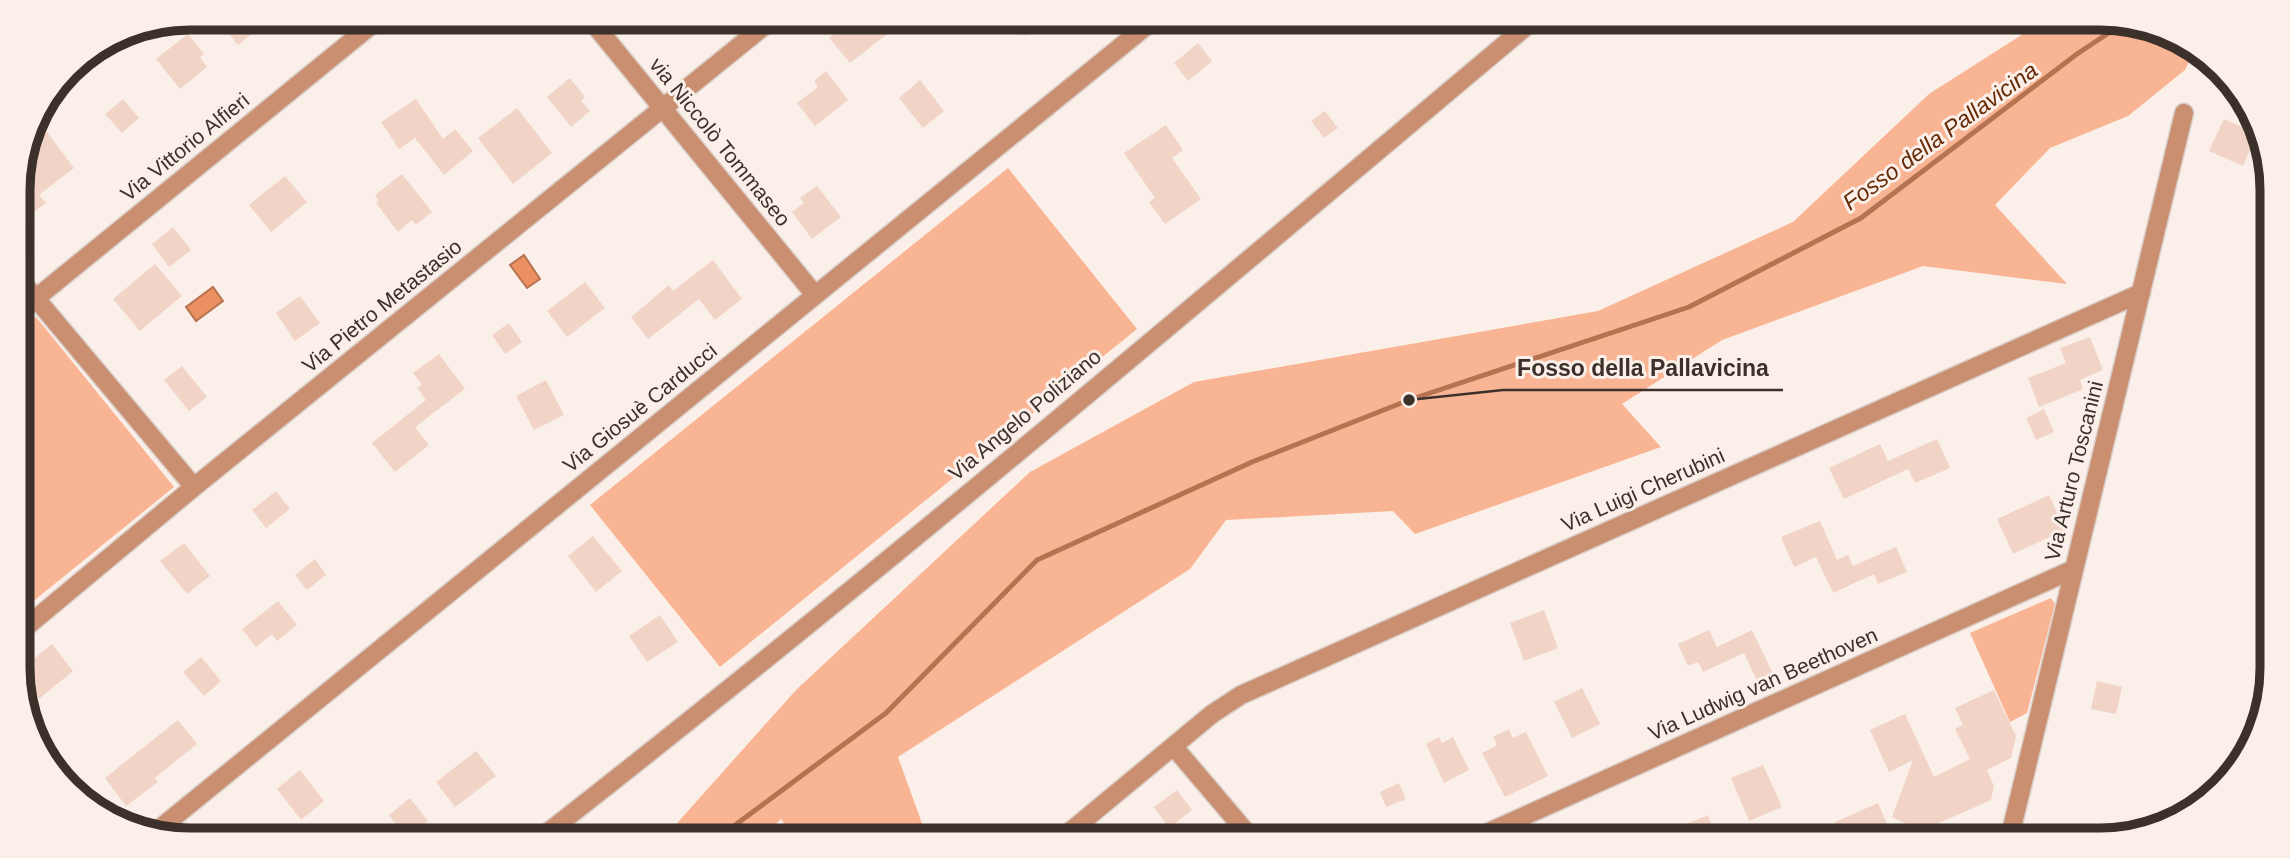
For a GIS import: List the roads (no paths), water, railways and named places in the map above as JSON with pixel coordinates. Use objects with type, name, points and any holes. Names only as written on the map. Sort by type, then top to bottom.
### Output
[{"type":"street","name":"Via Vittorio Alfieri","points":[[30,304],[365,30]]},
{"type":"street","name":"via Niccolò Tommaseo","points":[[599,30],[814,295]]},
{"type":"street","name":"Via Pietro Metastasio","points":[[30,624],[759,30]]},
{"type":"street","name":"Via Giosuè Carducci","points":[[164,826],[1141,30]]},
{"type":"street","name":"Via Angelo Poliziano","points":[[553,828],[708,707],[1522,30]]},
{"type":"street","name":"Via Arturo Toscanini","points":[[2012,828],[2184,113]]},
{"type":"street","points":[[30,292],[194,488]]},
{"type":"street","name":"Via Luigi Cherubini","points":[[1075,828],[1212,714],[1241,695],[2141,293]]},
{"type":"street","name":"Via Ludwig van Beethoven","points":[[1499,828],[2074,569]]},
{"type":"street","points":[[1174,747],[1244,828]]},
{"type":"waterway","name":"Fosso della Pallavicina","points":[[731,828],[886,713],[1037,560],[1252,462],[1409,400],[1689,307],[1861,218],[2077,54],[2112,31]]},
{"type":"place","name":"Fosso della Pallavicina","points":[[1409,400]]}]
